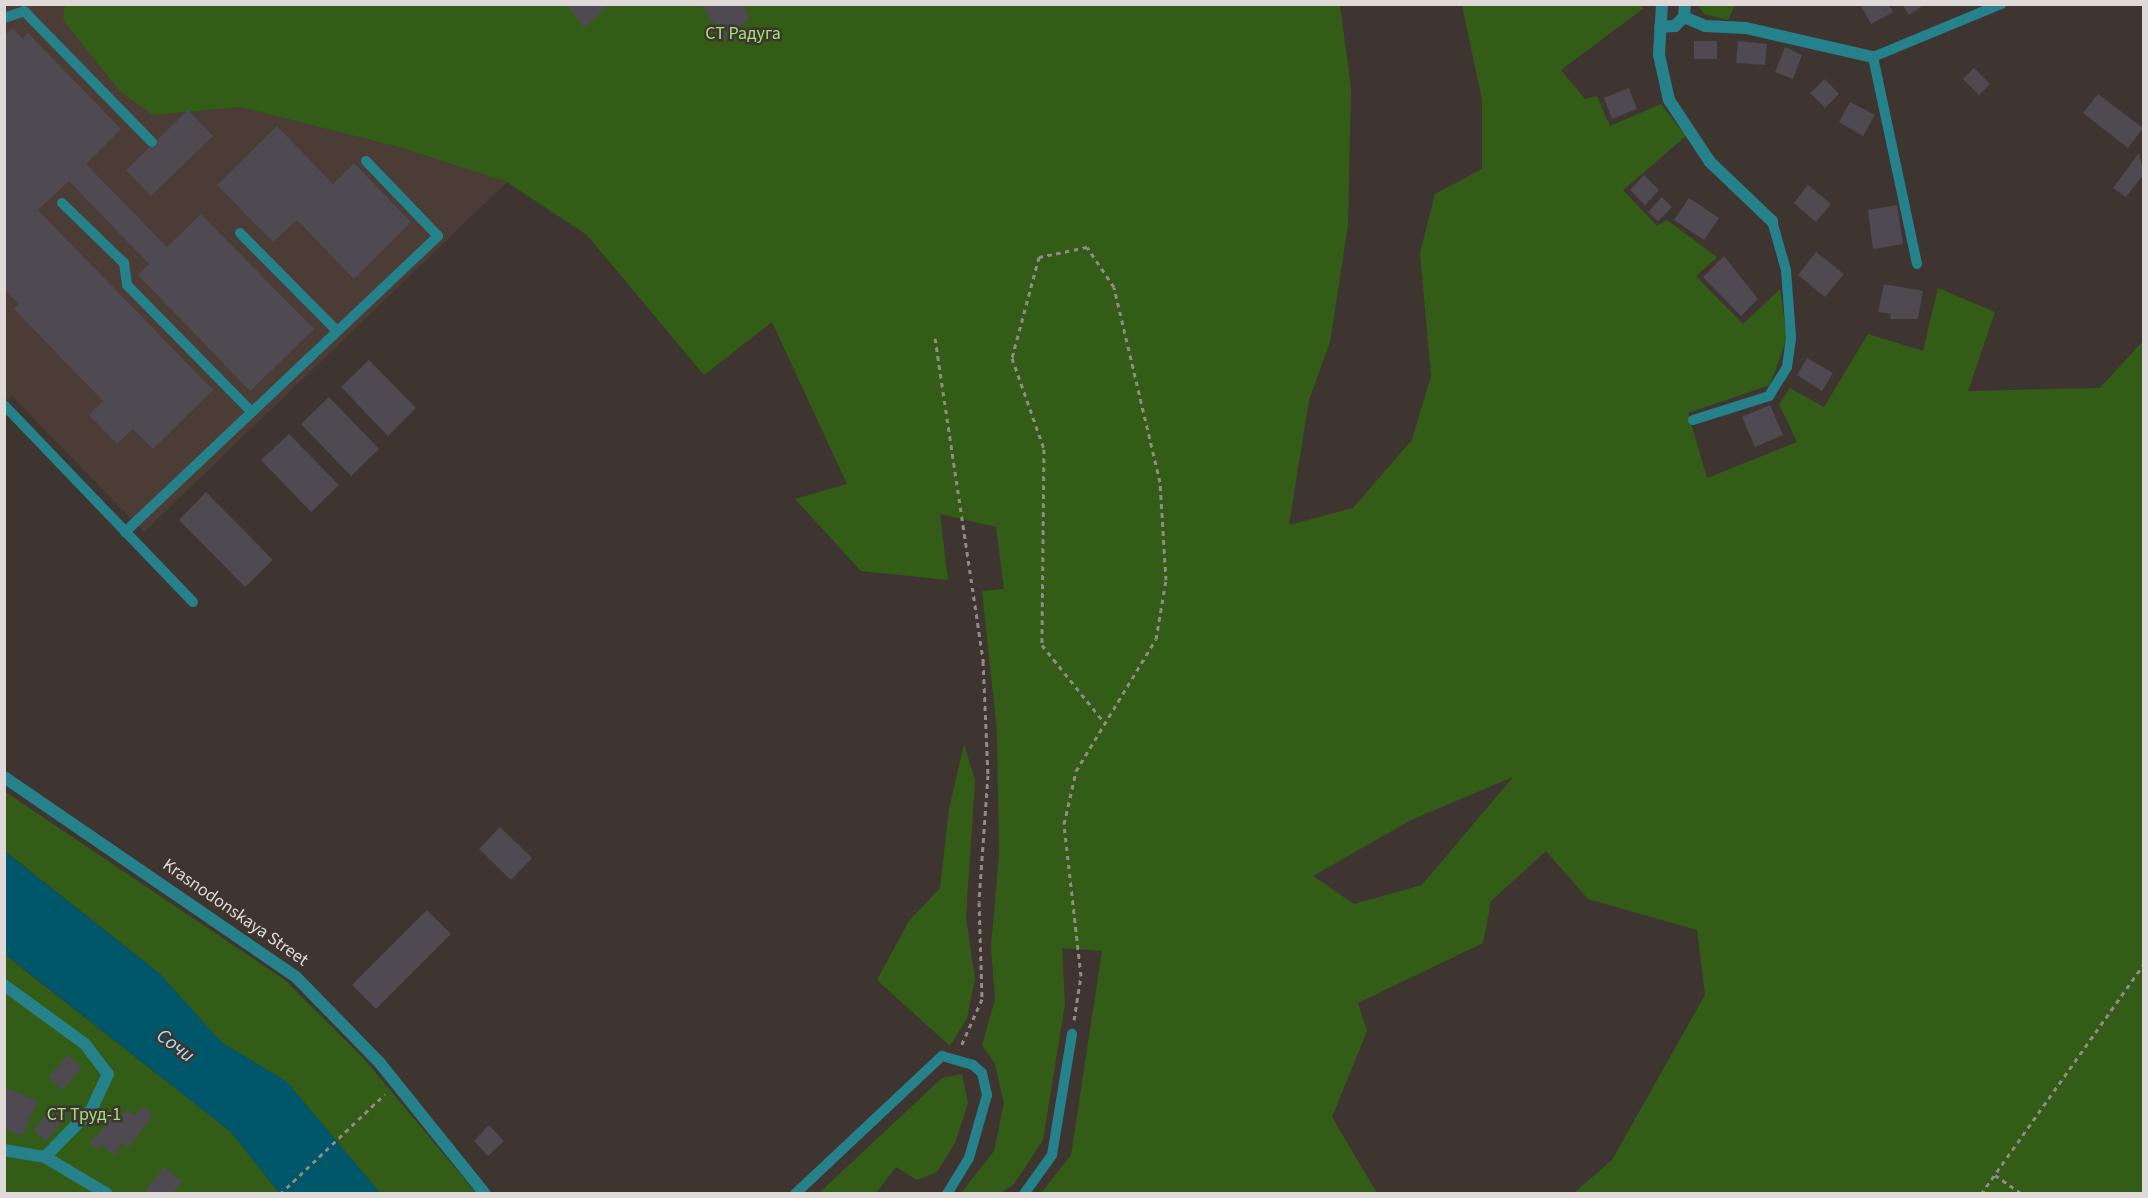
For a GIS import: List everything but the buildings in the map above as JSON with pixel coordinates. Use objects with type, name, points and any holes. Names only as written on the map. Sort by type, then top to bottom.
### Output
[{"type":"street","points":[[1662,4],[1660,27],[1669,100],[1710,162],[1772,222]]},
{"type":"street","points":[[1660,27],[1675,26],[1685,11],[1705,26],[1746,28],[1873,57]]},
{"type":"street","name":"Krasnodonskaya Street","points":[[4,777],[296,976],[397,1083],[485,1194]]},
{"type":"street","points":[[4,985],[85,1044],[108,1074],[91,1110],[45,1157]]},
{"type":"street","points":[[4,1150],[45,1157],[107,1194]]},
{"type":"lane","points":[[1917,264],[1873,57],[2001,4]]},
{"type":"lane","points":[[4,18],[24,11],[152,141]]},
{"type":"lane","points":[[125,532],[438,236],[366,161]]},
{"type":"lane","points":[[62,203],[124,263],[128,285],[252,412]]},
{"type":"lane","points":[[1693,420],[1769,396],[1787,367],[1791,337],[1786,270],[1772,222]]},
{"type":"lane","points":[[240,233],[337,331]]},
{"type":"lane","points":[[4,405],[193,602]]},
{"type":"lane","points":[[1024,1194],[1052,1155],[1072,1034]]},
{"type":"lane","points":[[795,1194],[942,1056],[973,1065],[982,1074],[987,1095],[969,1158],[947,1194]]},
{"type":"path","points":[[1072,1034],[1081,976],[1064,824],[1076,771],[1156,639],[1166,580],[1160,482],[1114,287],[1087,247],[1039,257],[1012,358],[1044,448],[1041,645],[1104,722]]},
{"type":"path","points":[[935,338],[982,661],[988,775],[979,902],[982,999],[967,1043],[942,1056]]},
{"type":"path","points":[[1981,1194],[2144,964]]},
{"type":"path","points":[[280,1194],[388,1090]]},
{"type":"path","points":[[1995,1175],[2022,1194]]},
{"type":"shaded area","points":[[5,5],[65,5],[63,20],[153,115],[240,107],[402,148],[507,182],[144,532],[11,395],[5,401]]},
{"type":"green space","name":"СТ Радуга","points":[[65,4],[1340,5],[1351,88],[1348,225],[1330,342],[1309,400],[1289,525],[1353,508],[1412,440],[1431,376],[1420,253],[1435,194],[1482,169],[1482,100],[1462,5],[1640,5],[1644,8],[1561,70],[1585,99],[1597,96],[1610,126],[1661,104],[1686,136],[1623,190],[1657,226],[1667,220],[1717,257],[1696,276],[1743,324],[1780,289],[1787,338],[1770,385],[1688,413],[1707,478],[1797,442],[1779,404],[1790,388],[1824,407],[1868,334],[1923,351],[1938,288],[1995,312],[1968,391],[2100,388],[2143,341],[2143,1193],[1574,1193],[1612,1160],[1705,995],[1697,930],[1588,899],[1546,851],[1491,901],[1483,943],[1358,1003],[1367,1031],[1332,1117],[1377,1193],[1041,1193],[1071,1155],[1102,951],[1062,948],[1065,1004],[1043,1140],[1014,1184],[1001,1193],[961,1193],[994,1151],[1004,1103],[995,1064],[982,1045],[995,1000],[991,947],[999,854],[997,731],[982,591],[1004,589],[996,527],[940,514],[948,580],[861,571],[795,499],[847,484],[772,322],[704,375],[587,235],[507,182],[402,148],[240,107],[153,115],[120,91],[63,20]],"holes":[[[1513,777],[1422,885],[1354,904],[1313,876],[1411,820]]]},
{"type":"green space","points":[[1698,5],[1735,5],[1728,20],[1704,14]]},
{"type":"green space","points":[[964,744],[975,780],[966,917],[975,979],[967,1018],[950,1046],[877,980],[909,921],[940,888],[949,809]]},
{"type":"green space","points":[[4,791],[285,980],[365,1060],[476,1193],[380,1193],[287,1082],[221,1042],[160,974],[5,851]]},
{"type":"green space","name":"СТ Труд-1","points":[[4,954],[231,1132],[279,1193],[5,1193]]},
{"type":"green space","points":[[962,1074],[968,1103],[955,1143],[937,1172],[917,1180],[896,1167],[876,1193],[819,1193],[942,1078]]},
{"type":"water","name":"Сочи","points":[[4,851],[160,974],[221,1042],[287,1082],[380,1193],[279,1193],[231,1132],[5,954]]}]
